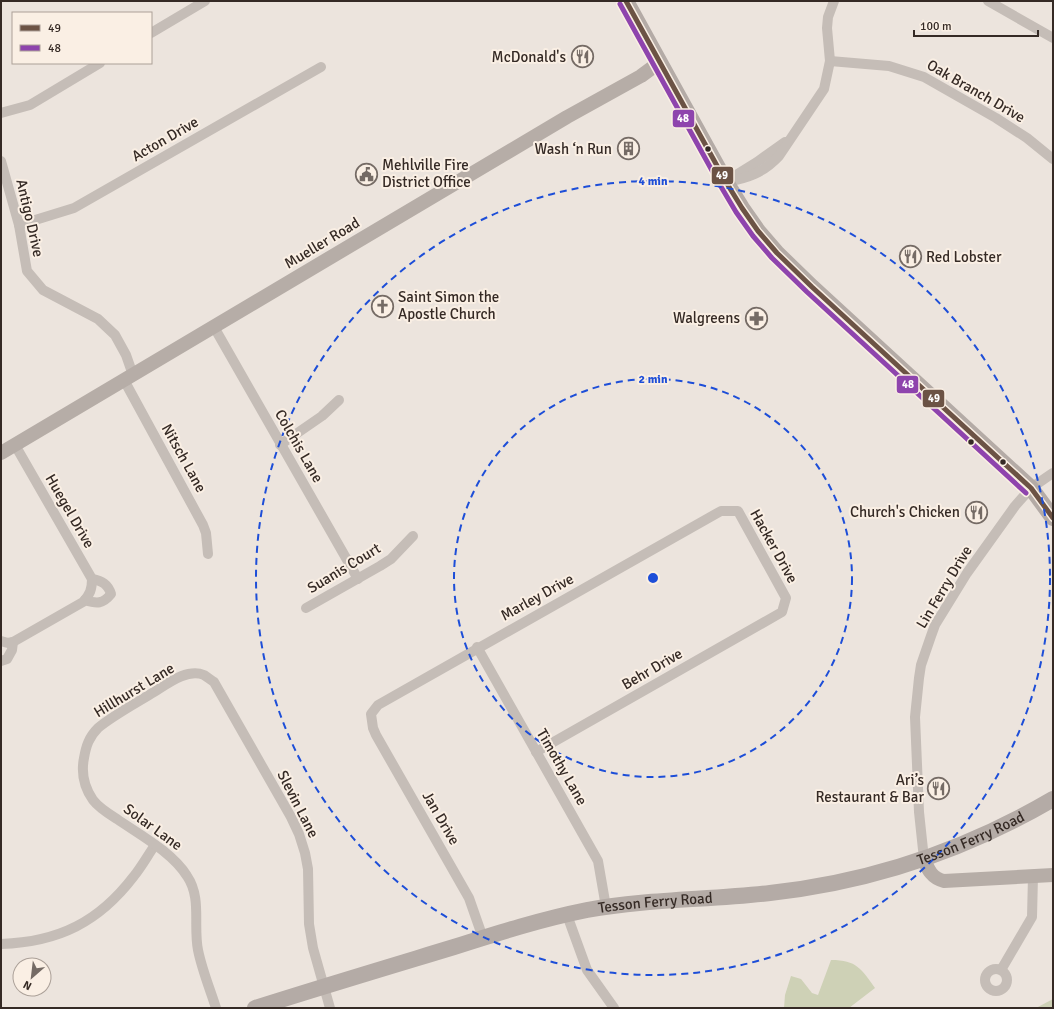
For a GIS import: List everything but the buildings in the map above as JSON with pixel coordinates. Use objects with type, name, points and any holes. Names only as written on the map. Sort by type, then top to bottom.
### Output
[{"type":"main road","points":[[626,1],[726,182],[758,231],[792,268],[1031,488],[1053,518]]},
{"type":"main road","points":[[1031,488],[1053,500]]},
{"type":"main road","name":"Tesson Ferry Road","points":[[255,1008],[483,938],[567,915],[606,907],[760,894],[809,888],[875,874],[924,859],[993,831],[1053,799]]},
{"type":"street","points":[[152,32],[205,1]]},
{"type":"street","points":[[726,182],[751,176],[772,163],[824,89],[830,61],[827,28],[828,17],[834,1]]},
{"type":"street","points":[[988,1],[1053,38]]},
{"type":"street","name":"Oak Branch Drive","points":[[830,61],[889,66],[924,77],[1002,122],[1027,138],[1053,159]]},
{"type":"street","name":"Mueller Road","points":[[1,453],[567,117],[641,76],[660,62]]},
{"type":"street","points":[[1,113],[30,105],[98,64]]},
{"type":"street","name":"Acton Drive","points":[[18,225],[74,208],[321,67]]},
{"type":"street","name":"Antigo Drive","points":[[1,161],[18,225],[27,271],[43,290],[98,318],[115,335],[126,355],[129,378]]},
{"type":"street","name":"Colchis Lane","points":[[214,327],[280,445],[358,579]]},
{"type":"street","name":"Nitsch Lane","points":[[129,378],[203,524],[206,533],[208,554]]},
{"type":"street","points":[[280,445],[322,416],[339,400]]},
{"type":"street","name":"Huegel Drive","points":[[15,445],[92,579]]},
{"type":"street","name":"Lin Ferry Drive","points":[[924,859],[919,812],[915,717],[921,664],[936,625],[959,586],[1015,506],[1031,488],[1053,473]]},
{"type":"street","name":"Hacker Drive","points":[[721,511],[738,511],[786,598],[782,612]]},
{"type":"street","name":"Marley Drive","points":[[371,714],[378,704],[721,511]]},
{"type":"street","name":"Suanis Court","points":[[306,608],[380,566],[391,558],[413,536]]},
{"type":"street","points":[[92,579],[102,582],[109,587],[111,594],[106,600],[92,603],[88,597],[92,579]]},
{"type":"street","points":[[1,641],[8,643],[13,642],[88,597]]},
{"type":"street","name":"Behr Drive","points":[[536,752],[782,612]]},
{"type":"street","points":[[1,661],[7,659],[12,650],[13,642]]},
{"type":"street","name":"Timothy Lane","points":[[477,647],[598,861],[606,907]]},
{"type":"street","name":"Hillhurst Lane","points":[[82,768],[87,743],[97,729],[183,676],[195,674],[204,675]]},
{"type":"street","name":"Slevin Lane","points":[[204,675],[214,682],[291,817],[299,834],[308,869],[309,924],[313,948],[330,1008]]},
{"type":"street","name":"Jan Drive","points":[[371,714],[373,728],[376,735],[469,898],[483,938]]},
{"type":"street","name":"Solar Lane","points":[[82,768],[84,784],[99,807],[168,854],[187,875],[194,887],[198,951],[216,1008]]},
{"type":"street","points":[[1,944],[32,941],[58,935],[76,927],[102,910],[118,895],[135,875],[154,845]]},
{"type":"street","points":[[924,859],[930,873],[934,877],[944,881],[1053,875]]},
{"type":"street","points":[[1001,970],[1032,917],[1033,876]]},
{"type":"street","points":[[567,915],[587,970],[614,1008]]},
{"type":"green space","points":[[831,960],[840,960],[858,967],[875,988],[849,1008],[784,1008],[785,995],[791,976],[801,979],[812,993],[818,995]]},
{"type":"green space","points":[[1053,999],[1053,1008],[1036,1008]]},
{"type":"transit line","name":"49","points":[[626,1],[726,182],[758,231],[777,253],[812,287],[1031,488],[1053,518]]},
{"type":"transit line","name":"48","points":[[620,4],[720,185],[736,212],[753,236],[772,258],[807,292],[1026,493]]},
{"type":"place","name":"McDonald's","points":[[582,57]]},
{"type":"place","name":"Wash ‘n Run","points":[[628,149]]},
{"type":"place","name":"Mehlville Fire District Office","points":[[367,174]]},
{"type":"place","name":"Red Lobster","points":[[911,257]]},
{"type":"place","name":"Saint Simon the Apostle Church","points":[[382,306]]},
{"type":"place","name":"Walgreens","points":[[756,318]]},
{"type":"place","name":"Church's Chicken","points":[[976,512]]},
{"type":"place","name":"Ari’s Restaurant & Bar","points":[[939,789]]}]
